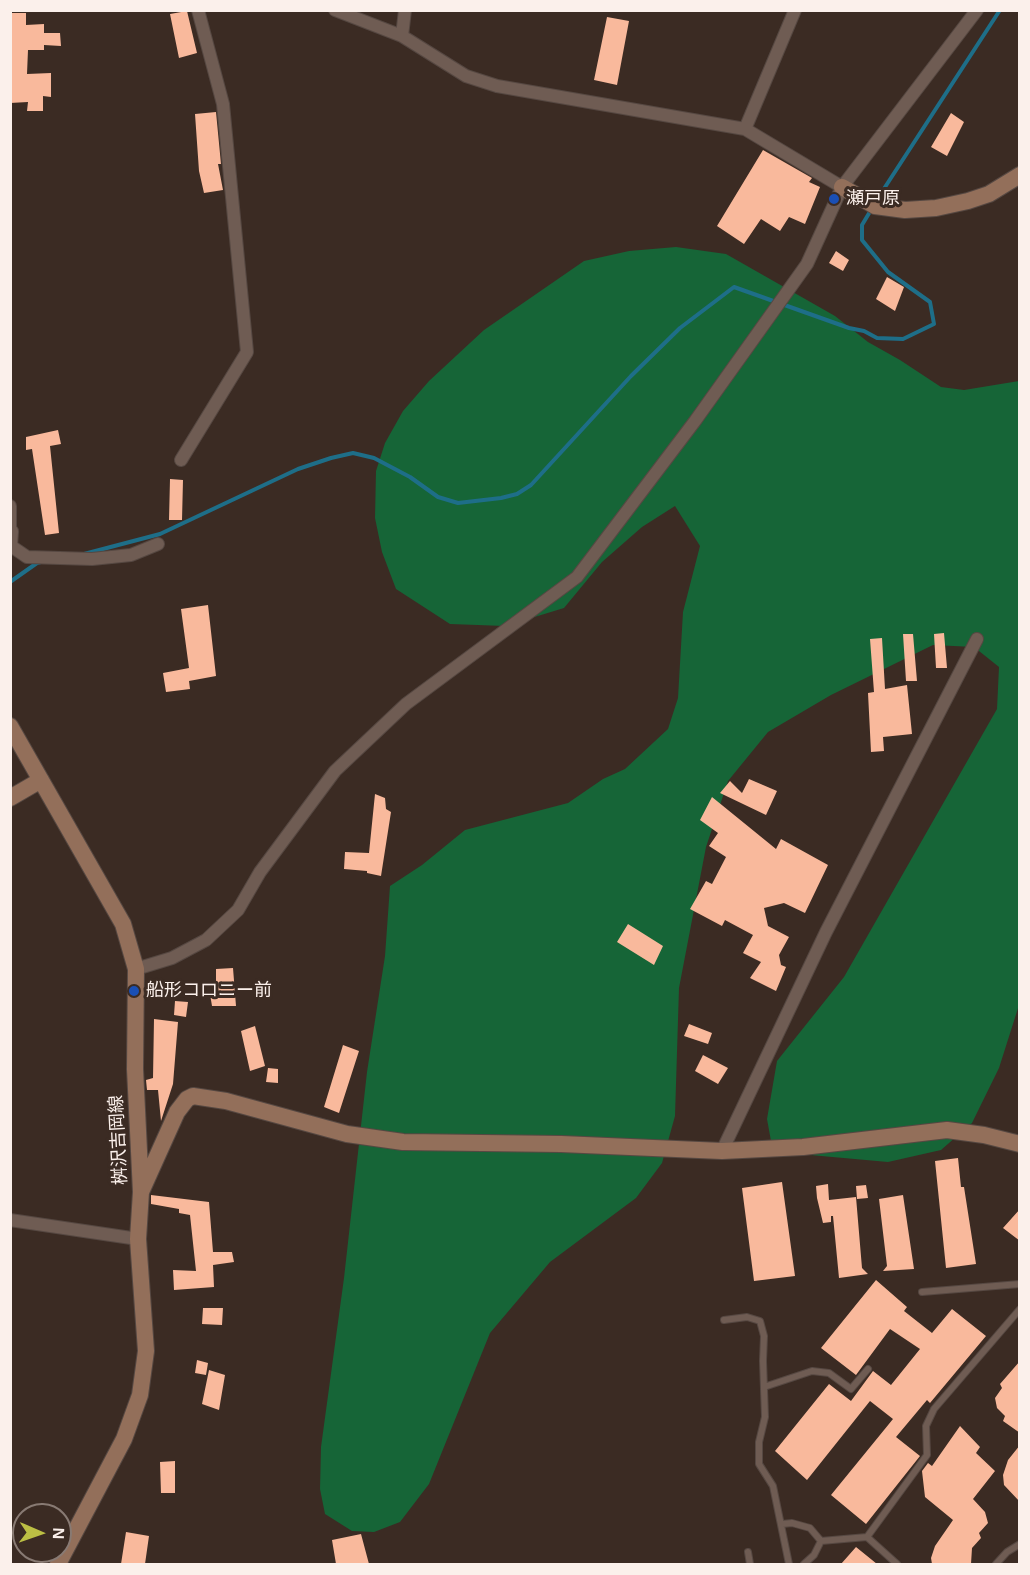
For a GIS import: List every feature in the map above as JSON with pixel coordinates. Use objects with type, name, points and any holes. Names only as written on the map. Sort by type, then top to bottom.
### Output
[{"type":"street","points":[[181,460],[247,352],[223,104],[198,10]]},
{"type":"street","points":[[335,10],[402,36],[466,76],[497,86],[745,129],[871,204],[905,210],[936,208],[989,194],[1020,175]]},
{"type":"street","points":[[402,36],[405,10]]},
{"type":"street","points":[[745,129],[795,10]]},
{"type":"street","points":[[136,969],[172,958],[206,940],[238,910],[260,872],[335,771],[406,704],[577,577],[695,421],[807,264],[842,187],[977,10]]},
{"type":"street","points":[[10,506],[11,546],[27,557],[92,559],[131,555],[158,544]]},
{"type":"street","points":[[722,1151],[826,932],[977,639]]},
{"type":"street","name":"桝沢吉岡線","points":[[10,726],[123,924],[136,969],[135,1069],[141,1192],[138,1239],[146,1351],[140,1395],[124,1439],[58,1564]]},
{"type":"street","points":[[10,798],[41,780]]},
{"type":"street","points":[[141,1192],[177,1112],[187,1099],[193,1096],[226,1101],[347,1134],[403,1142],[561,1144],[722,1151],[802,1147],[947,1130],[984,1135],[1020,1144]]},
{"type":"street","points":[[10,1220],[138,1239]]},
{"type":"lane","points":[[922,1292],[1020,1284]]},
{"type":"lane","points":[[867,1537],[927,1455],[926,1426],[934,1409],[1020,1309]]},
{"type":"lane","points":[[724,1320],[747,1317],[760,1321],[764,1336],[765,1417],[759,1442],[759,1464],[773,1486],[789,1564]]},
{"type":"lane","points":[[764,1387],[812,1371],[829,1373],[851,1389],[868,1369]]},
{"type":"lane","points":[[782,1524],[792,1523],[810,1528],[821,1541]]},
{"type":"lane","points":[[821,1541],[867,1537],[897,1564]]},
{"type":"lane","points":[[804,1564],[814,1555],[821,1541]]},
{"type":"lane","points":[[996,1564],[1007,1552],[1020,1544]]},
{"type":"lane","points":[[748,1552],[750,1564]]},
{"type":"green space","points":[[676,247],[726,254],[835,316],[868,342],[941,387],[964,390],[1019,381],[1019,1005],[999,1068],[972,1123],[941,1150],[888,1162],[788,1153],[771,1141],[767,1119],[777,1061],[844,977],[997,709],[999,667],[974,647],[933,645],[831,695],[768,732],[728,781],[706,847],[679,988],[675,1116],[662,1163],[636,1198],[550,1262],[490,1333],[429,1484],[400,1522],[374,1532],[352,1531],[325,1514],[320,1489],[321,1447],[344,1278],[367,1072],[385,956],[390,886],[422,865],[465,830],[568,803],[603,779],[625,769],[668,729],[678,698],[683,612],[700,546],[675,506],[642,527],[602,562],[564,608],[505,626],[450,624],[396,589],[382,552],[375,518],[376,471],[385,443],[403,411],[429,381],[484,330],[584,261],[629,251]]},
{"type":"building","points":[[187,11],[197,53],[179,58],[170,14]]},
{"type":"building","points":[[10,13],[26,13],[26,25],[44,24],[44,33],[60,33],[61,46],[44,45],[44,50],[28,50],[27,74],[51,73],[51,97],[43,96],[43,111],[27,111],[28,102],[10,103]]},
{"type":"building","points":[[607,17],[629,21],[617,85],[594,80]]},
{"type":"building","points":[[216,112],[221,164],[218,164],[223,190],[204,193],[199,171],[195,114]]},
{"type":"building","points":[[951,113],[964,122],[947,156],[931,147]]},
{"type":"building","points":[[763,150],[812,178],[809,182],[820,187],[805,224],[789,217],[780,231],[761,219],[744,244],[717,226]]},
{"type":"building","points":[[836,251],[849,260],[843,271],[829,263]]},
{"type":"building","points":[[887,277],[904,287],[895,311],[876,299]]},
{"type":"building","points":[[58,430],[61,444],[50,446],[59,533],[45,535],[32,449],[26,450],[26,437]]},
{"type":"building","points":[[170,479],[183,480],[182,520],[169,520]]},
{"type":"building","points":[[208,605],[216,676],[189,681],[190,689],[166,692],[163,673],[189,668],[181,609]]},
{"type":"building","points":[[944,633],[947,668],[936,668],[934,634]]},
{"type":"building","points":[[903,634],[913,634],[917,681],[906,681]]},
{"type":"building","points":[[882,638],[885,689],[907,685],[912,734],[883,737],[884,751],[871,752],[868,693],[874,692],[870,639]]},
{"type":"building","points":[[749,779],[777,791],[766,815],[720,793],[730,781],[742,793]]},
{"type":"building","points":[[375,794],[385,798],[386,809],[391,812],[381,876],[367,873],[367,871],[344,869],[345,852],[369,853]]},
{"type":"building","points":[[712,797],[776,849],[781,839],[828,865],[805,913],[784,903],[764,908],[768,926],[789,937],[779,955],[781,965],[786,967],[776,991],[750,978],[761,962],[743,953],[753,935],[725,920],[722,926],[690,909],[706,881],[712,884],[726,857],[709,846],[718,833],[700,820]]},
{"type":"building","points":[[628,924],[663,946],[654,965],[617,942]]},
{"type":"building","points":[[233,968],[236,1006],[212,1006],[210,994],[216,994],[216,969]]},
{"type":"building","points":[[175,1001],[188,1002],[186,1017],[174,1015]]},
{"type":"building","points":[[154,1019],[178,1022],[173,1084],[161,1121],[158,1090],[147,1090],[146,1080],[153,1078]]},
{"type":"building","points":[[689,1024],[712,1033],[708,1044],[684,1036]]},
{"type":"building","points":[[255,1026],[265,1066],[250,1071],[241,1031]]},
{"type":"building","points":[[343,1045],[359,1051],[339,1113],[324,1107]]},
{"type":"building","points":[[703,1055],[728,1068],[718,1084],[695,1071]]},
{"type":"building","points":[[268,1068],[278,1069],[278,1083],[266,1082]]},
{"type":"building","points":[[958,1158],[961,1187],[964,1187],[976,1264],[946,1268],[935,1161]]},
{"type":"building","points":[[782,1182],[795,1276],[754,1281],[742,1188]]},
{"type":"building","points":[[828,1184],[829,1200],[856,1197],[862,1268],[868,1274],[839,1278],[833,1216],[831,1216],[831,1222],[823,1223],[817,1198],[816,1186]]},
{"type":"building","points":[[866,1185],[868,1198],[857,1199],[856,1186]]},
{"type":"building","points":[[151,1195],[209,1202],[213,1252],[232,1252],[234,1262],[213,1265],[214,1287],[174,1290],[173,1270],[196,1271],[190,1215],[179,1213],[179,1209],[151,1204]]},
{"type":"building","points":[[903,1195],[914,1269],[883,1271],[887,1266],[879,1199]]},
{"type":"building","points":[[1020,1209],[1020,1241],[1003,1228]]},
{"type":"building","points":[[876,1280],[907,1307],[904,1311],[932,1333],[952,1309],[986,1336],[930,1403],[927,1400],[896,1437],[920,1456],[866,1524],[831,1495],[893,1419],[870,1401],[807,1480],[775,1451],[829,1384],[851,1401],[873,1371],[891,1385],[920,1349],[890,1329],[856,1375],[821,1348]]},
{"type":"building","points":[[203,1308],[223,1308],[222,1325],[202,1324]]},
{"type":"building","points":[[197,1360],[208,1363],[206,1375],[195,1373]]},
{"type":"building","points":[[1020,1361],[1020,1433],[1003,1421],[1005,1416],[997,1408],[995,1398],[1002,1388],[1000,1384]]},
{"type":"building","points":[[209,1370],[225,1375],[219,1410],[202,1404]]},
{"type":"building","points":[[960,1426],[980,1447],[976,1453],[995,1471],[973,1499],[985,1512],[988,1523],[979,1533],[981,1538],[972,1548],[971,1564],[932,1564],[931,1558],[935,1546],[953,1520],[925,1497],[922,1471],[928,1463],[932,1466]]},
{"type":"building","points":[[1020,1445],[1020,1502],[1004,1485],[1003,1475],[1008,1460]]},
{"type":"building","points":[[175,1461],[175,1493],[161,1493],[160,1462]]},
{"type":"building","points":[[126,1532],[149,1536],[145,1564],[121,1564]]},
{"type":"building","points":[[361,1534],[369,1564],[336,1564],[332,1540]]},
{"type":"building","points":[[856,1547],[877,1564],[841,1564]]},
{"type":"waterway","points":[[876,201],[1000,10]]},
{"type":"waterway","points":[[84,554],[160,534],[298,469],[353,453],[374,458],[410,477],[438,497],[458,503],[517,494],[531,485],[631,376],[680,328],[734,287],[849,328],[864,331],[877,338],[903,339],[934,324],[930,302],[888,272],[862,240],[862,225],[871,210]]},
{"type":"waterway","points":[[10,582],[41,562]]},
{"type":"place","name":"瀬戸原","points":[[834,199]]},
{"type":"place","name":"船形コロニー前","points":[[134,991]]}]
